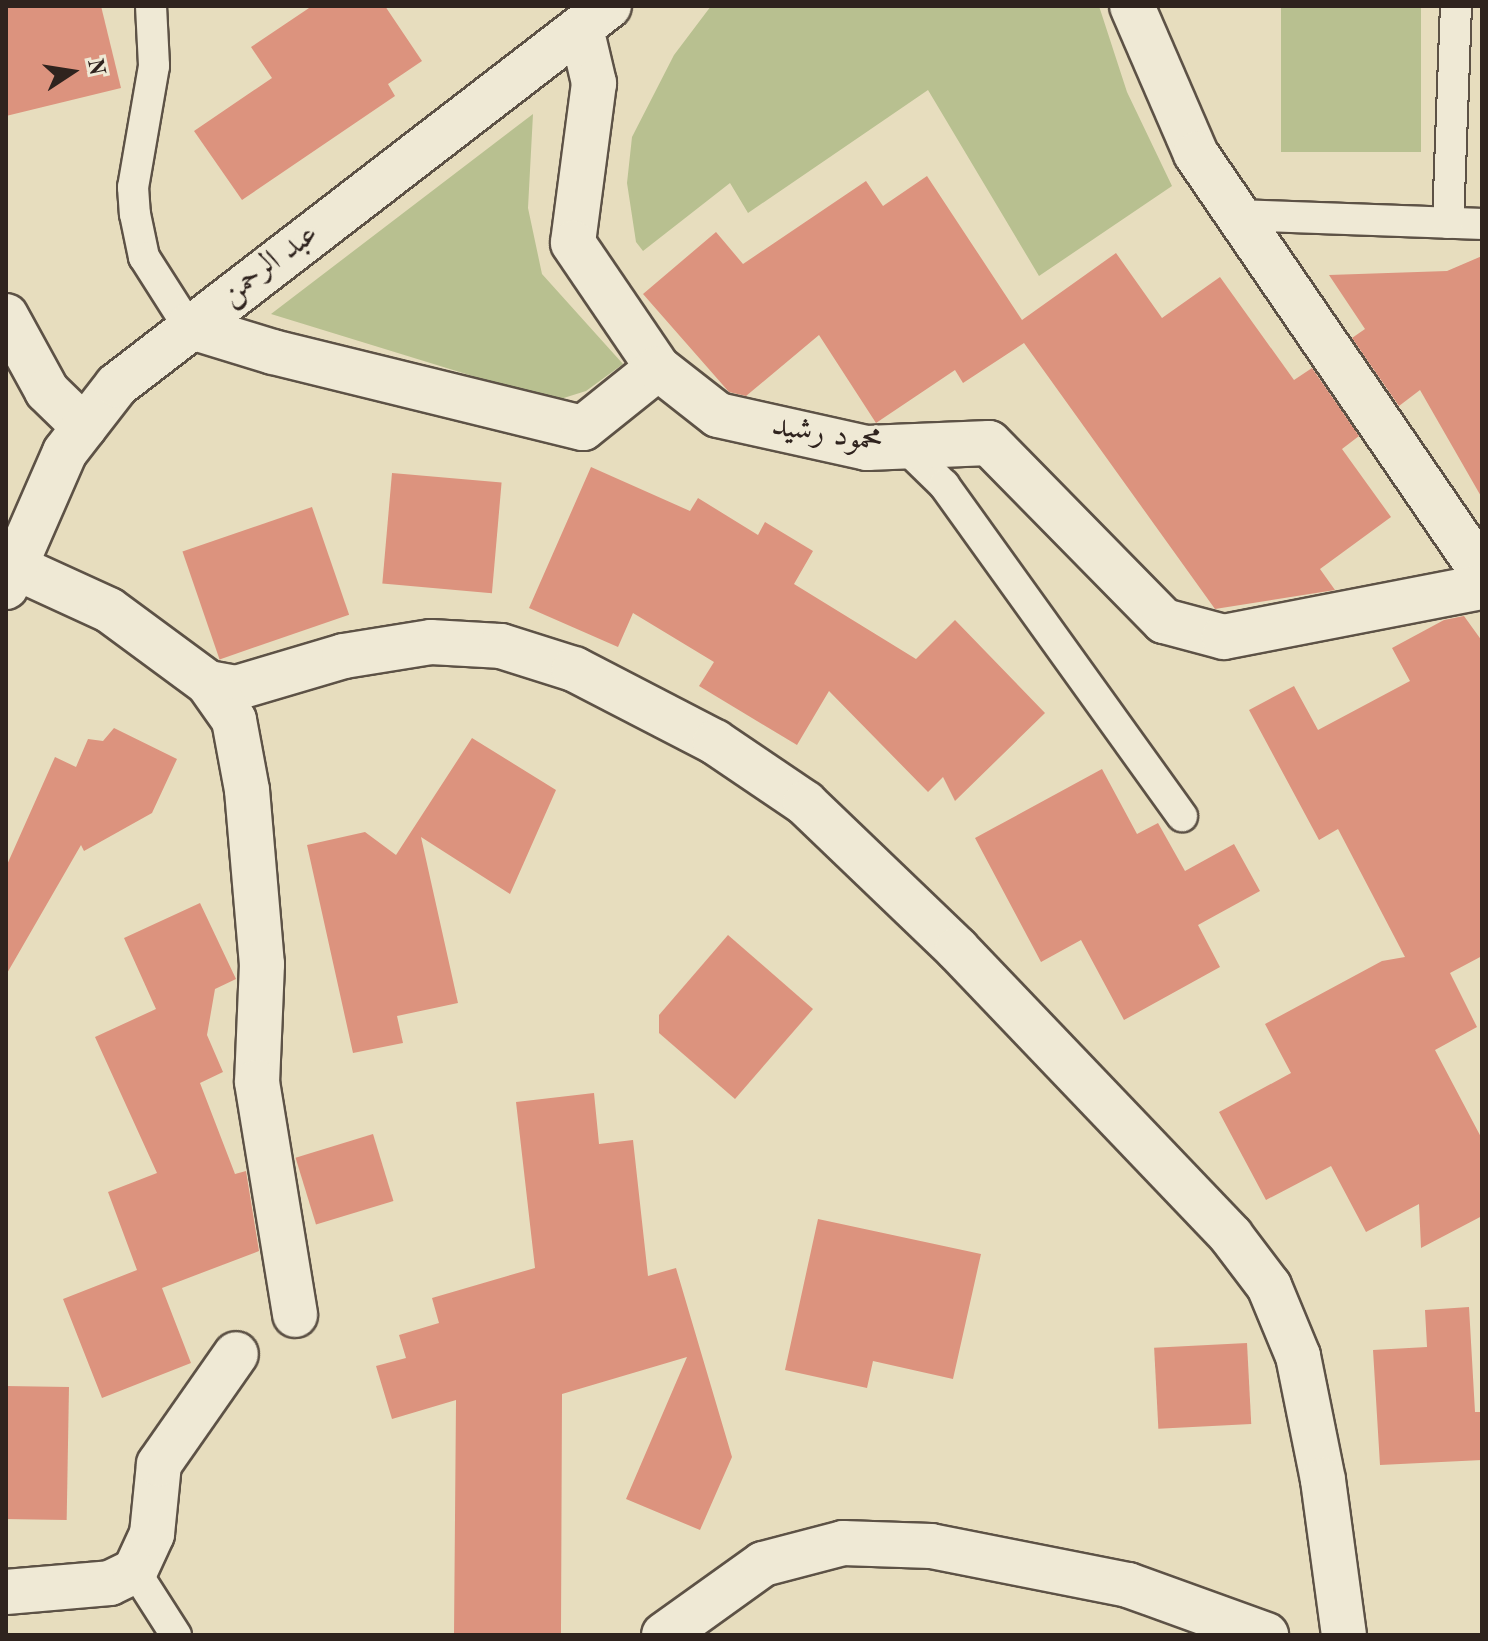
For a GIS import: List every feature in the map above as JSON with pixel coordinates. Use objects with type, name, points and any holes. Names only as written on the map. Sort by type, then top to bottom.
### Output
[{"type":"street","points":[[1132,6],[1196,154],[1482,572]]},
{"type":"street","name":"عبد الرحمن","points":[[10,577],[65,452],[117,385],[188,326],[595,17]]},
{"type":"street","name":"محمود رشيد","points":[[595,17],[594,83],[573,243],[658,368],[718,415],[867,448],[989,443],[1164,621],[1224,637],[1482,587]]},
{"type":"street","points":[[6,316],[47,391],[84,427]]},
{"type":"street","points":[[188,326],[273,352],[583,428],[658,368]]},
{"type":"street","points":[[10,577],[109,610],[208,683],[234,720],[247,790],[262,964],[257,1082],[295,1315]]},
{"type":"street","points":[[208,683],[236,688],[344,656],[431,642],[501,646],[574,669],[617,691],[715,742],[805,803],[957,949],[1231,1236],[1269,1286],[1298,1356],[1323,1480],[1344,1635]]},
{"type":"street","points":[[6,1592],[110,1583],[135,1571],[152,1534],[159,1464],[236,1354]]},
{"type":"street","points":[[664,1635],[763,1564],[843,1543],[931,1546],[1128,1585],[1266,1635]]},
{"type":"lane","points":[[151,6],[154,66],[133,187],[135,214],[144,257],[188,326]]},
{"type":"lane","points":[[1448,223],[1456,6]]},
{"type":"lane","points":[[1238,215],[1482,224]]},
{"type":"lane","points":[[904,446],[944,485],[1182,816]]},
{"type":"lane","points":[[135,1571],[176,1635]]},
{"type":"green space","points":[[711,6],[1099,6],[1127,92],[1172,186],[1039,276],[928,90],[748,213],[730,183],[643,251],[636,242],[627,183],[632,137],[674,55]]},
{"type":"green space","points":[[1281,6],[1421,6],[1421,152],[1281,152]]},
{"type":"green space","points":[[533,114],[528,208],[542,274],[623,364],[586,391],[554,401],[271,314]]},
{"type":"building","points":[[6,6],[101,6],[121,88],[6,116]]},
{"type":"building","points":[[312,6],[385,6],[422,61],[388,84],[395,96],[242,200],[194,131],[272,78],[251,47]]},
{"type":"building","points":[[927,176],[1022,320],[1116,253],[1162,318],[1220,277],[1294,380],[1312,368],[1359,436],[1342,449],[1391,517],[1320,569],[1335,590],[1215,609],[1024,343],[963,383],[955,370],[876,423],[819,335],[746,396],[729,392],[643,294],[716,232],[743,264],[866,181],[883,206]]},
{"type":"building","points":[[1482,256],[1482,498],[1420,390],[1399,406],[1352,338],[1365,329],[1329,275],[1447,271]]},
{"type":"building","points":[[591,467],[690,511],[698,498],[758,535],[765,522],[813,551],[794,584],[916,659],[955,620],[1045,713],[955,801],[943,777],[928,792],[829,691],[797,745],[699,686],[714,662],[633,613],[618,647],[529,608]]},
{"type":"building","points":[[392,473],[502,483],[492,593],[382,584]]},
{"type":"building","points":[[312,507],[349,615],[220,659],[182,552]]},
{"type":"building","points":[[1464,616],[1482,641],[1482,956],[1450,973],[1477,1027],[1435,1050],[1482,1139],[1482,1216],[1421,1248],[1419,1204],[1366,1232],[1331,1166],[1266,1200],[1219,1112],[1291,1073],[1265,1024],[1382,961],[1405,957],[1338,829],[1319,840],[1249,710],[1294,686],[1318,730],[1410,681],[1392,648],[1444,620]]},
{"type":"building","points":[[114,728],[177,759],[152,813],[84,851],[81,845],[6,975],[6,867],[55,757],[76,767],[88,739],[103,741]]},
{"type":"building","points":[[472,738],[556,790],[510,894],[421,837],[458,1003],[397,1016],[403,1043],[353,1053],[307,845],[365,832],[396,855]]},
{"type":"building","points":[[1102,769],[1137,834],[1158,823],[1185,871],[1234,844],[1260,891],[1198,925],[1220,967],[1124,1020],[1081,940],[1041,962],[975,838]]},
{"type":"building","points":[[200,903],[236,979],[215,989],[207,1035],[223,1072],[200,1083],[235,1174],[246,1171],[259,1251],[162,1288],[191,1363],[102,1398],[63,1299],[137,1270],[108,1192],[157,1173],[95,1037],[156,1009],[124,938]]},
{"type":"building","points":[[728,935],[813,1009],[735,1099],[659,1033],[659,1015]]},
{"type":"building","points":[[594,1093],[599,1144],[633,1140],[648,1276],[676,1268],[732,1457],[700,1530],[626,1499],[687,1357],[562,1394],[561,1635],[454,1635],[456,1400],[392,1419],[376,1366],[406,1358],[399,1335],[439,1323],[432,1298],[535,1268],[516,1102]]},
{"type":"building","points":[[373,1134],[393,1201],[316,1225],[296,1158]]},
{"type":"building","points":[[818,1219],[981,1254],[953,1379],[873,1361],[867,1388],[785,1370]]},
{"type":"building","points":[[1469,1307],[1475,1412],[1482,1412],[1482,1460],[1380,1465],[1373,1350],[1427,1347],[1425,1310]]},
{"type":"building","points":[[1247,1343],[1251,1424],[1158,1429],[1154,1348]]},
{"type":"building","points":[[6,1386],[69,1387],[67,1520],[6,1519]]}]
